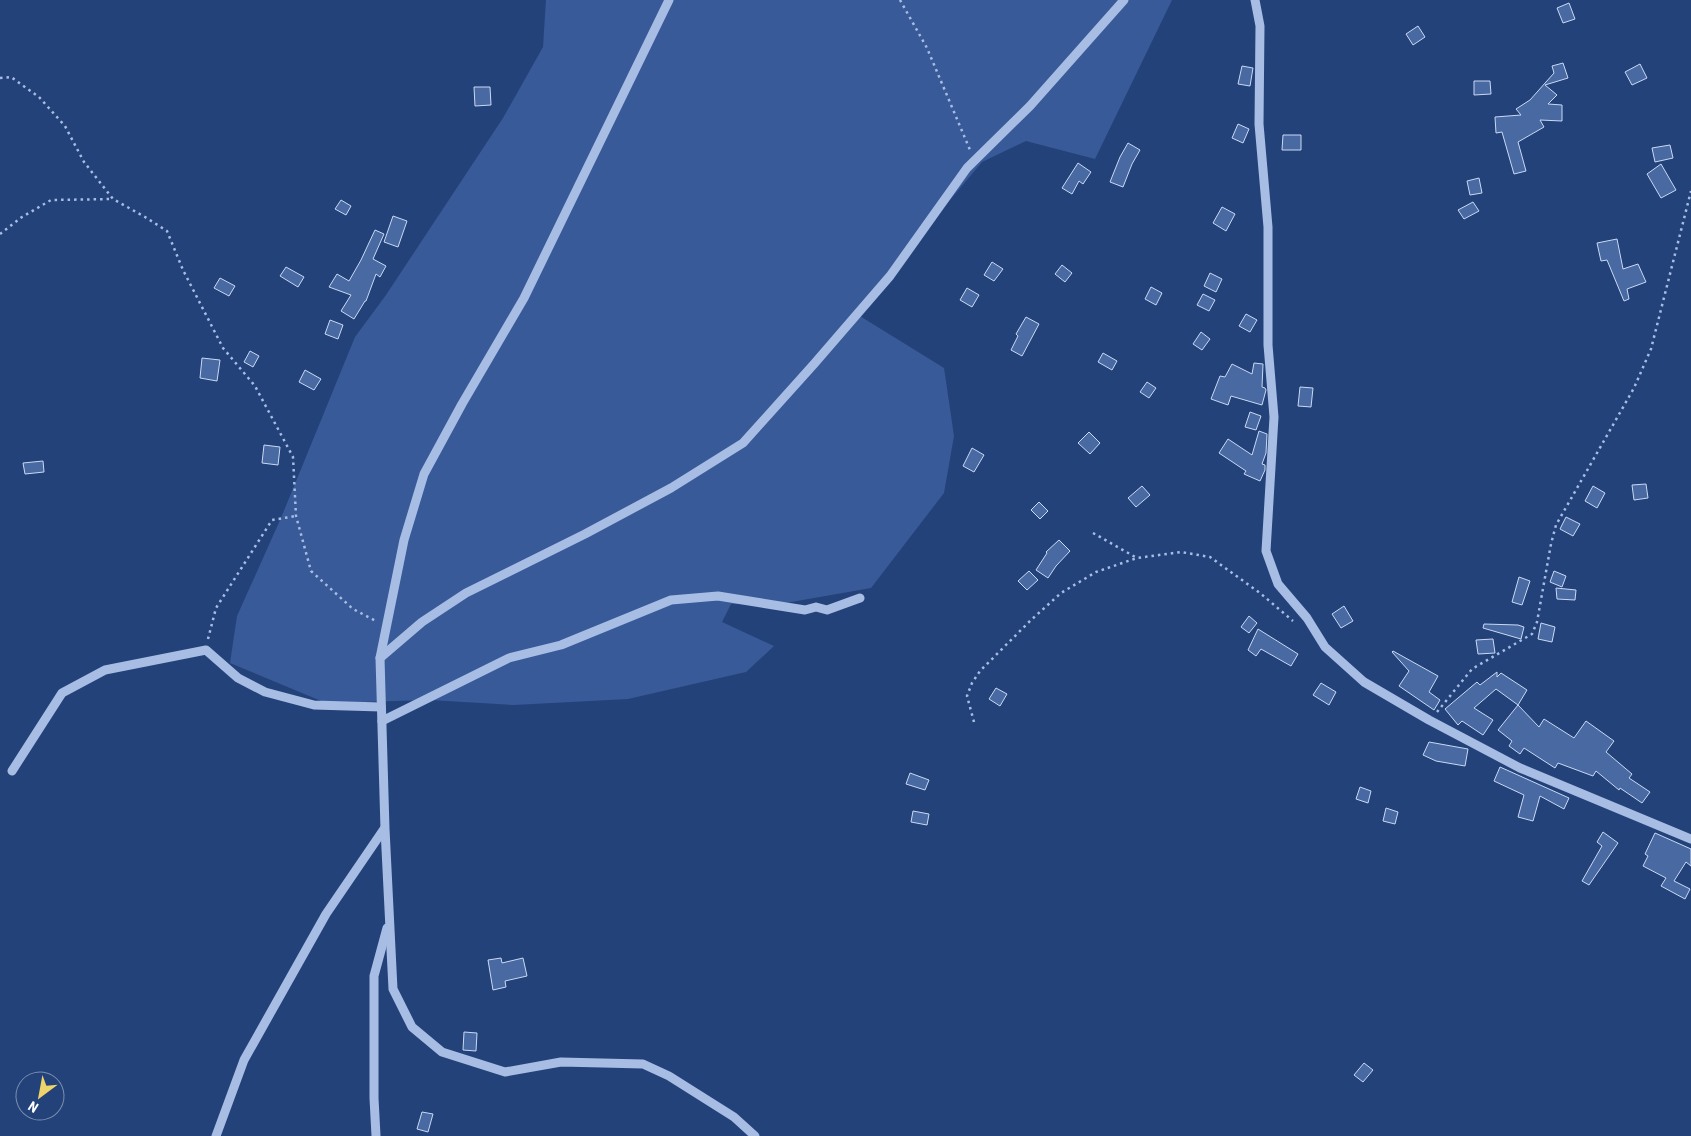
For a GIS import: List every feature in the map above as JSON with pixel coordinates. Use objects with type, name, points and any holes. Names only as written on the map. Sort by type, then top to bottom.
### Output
[{"type":"street","points":[[669,0],[524,298],[462,404],[424,474],[404,540],[380,658],[384,829],[393,989],[412,1026],[442,1052],[505,1072],[562,1062],[643,1064],[670,1076],[734,1117],[755,1136]]},
{"type":"street","points":[[380,658],[422,622],[466,593],[585,534],[670,488],[743,443],[890,276],[967,168],[1030,106],[1124,0]]},
{"type":"street","points":[[1255,0],[1260,26],[1259,124],[1268,227],[1268,345],[1274,417],[1266,551],[1278,584],[1307,618],[1325,647],[1364,682],[1429,720],[1520,768],[1691,840]]},
{"type":"street","points":[[382,721],[509,658],[561,645],[671,600],[718,596],[805,610],[816,607],[827,610],[860,598]]},
{"type":"street","points":[[12,771],[62,694],[104,670],[206,650],[238,678],[265,692],[314,705],[382,708]]},
{"type":"street","points":[[216,1136],[244,1060],[326,914],[384,829]]},
{"type":"street","points":[[376,1136],[374,1098],[374,976],[389,921]]},
{"type":"path","points":[[900,0],[927,48],[968,144],[973,162]]},
{"type":"path","points":[[0,78],[11,77],[38,97],[65,126],[84,162],[113,199],[167,231],[183,270],[223,348],[255,386],[292,457],[296,516],[311,571],[353,609],[386,627]]},
{"type":"path","points":[[1429,720],[1472,669],[1532,634],[1538,622],[1556,525],[1634,388],[1652,349],[1691,191]]},
{"type":"path","points":[[0,234],[22,217],[51,200],[113,199]]},
{"type":"path","points":[[206,650],[216,608],[272,520],[296,516]]},
{"type":"path","points":[[1093,533],[1137,558]]},
{"type":"path","points":[[974,722],[967,696],[972,683],[980,672],[1031,620],[1061,593],[1096,572],[1137,558],[1181,552],[1210,557],[1260,593],[1296,623]]},
{"type":"shaded area","points":[[546,0],[1172,0],[1095,159],[1026,141],[982,162],[855,313],[944,368],[954,436],[944,493],[871,588],[774,605],[731,604],[722,622],[774,646],[746,672],[628,699],[514,705],[430,700],[326,703],[230,663],[237,616],[281,518],[355,337],[386,295],[503,118],[543,47]]},
{"type":"building","points":[[1569,3],[1575,19],[1563,23],[1557,8]]},
{"type":"building","points":[[1418,26],[1425,37],[1413,45],[1406,34]]},
{"type":"building","points":[[1563,63],[1568,78],[1545,85],[1557,95],[1548,104],[1562,105],[1562,121],[1540,120],[1544,127],[1518,142],[1526,171],[1514,174],[1502,132],[1496,133],[1495,117],[1521,115],[1516,109],[1530,100],[1554,73],[1552,66]]},
{"type":"building","points":[[1640,64],[1647,78],[1632,85],[1625,72]]},
{"type":"building","points":[[1242,66],[1253,68],[1250,86],[1238,84]]},
{"type":"building","points":[[1474,81],[1490,81],[1491,94],[1474,95]]},
{"type":"building","points":[[474,87],[490,87],[491,105],[475,106]]},
{"type":"building","points":[[1238,124],[1249,129],[1243,143],[1232,138]]},
{"type":"building","points":[[1283,135],[1301,135],[1301,150],[1282,150]]},
{"type":"building","points":[[1128,143],[1140,150],[1123,187],[1110,182]]},
{"type":"building","points":[[1670,145],[1673,158],[1655,162],[1652,148]]},
{"type":"building","points":[[1078,163],[1091,172],[1083,184],[1079,181],[1072,194],[1062,188]]},
{"type":"building","points":[[1661,164],[1676,190],[1661,198],[1647,174]]},
{"type":"building","points":[[1479,178],[1482,193],[1470,195],[1467,181]]},
{"type":"building","points":[[341,200],[351,206],[346,215],[335,209]]},
{"type":"building","points":[[1473,202],[1479,211],[1464,219],[1458,210]]},
{"type":"building","points":[[1222,207],[1235,214],[1226,231],[1213,223]]},
{"type":"building","points":[[393,216],[407,221],[398,247],[384,242]]},
{"type":"building","points":[[375,230],[384,234],[373,259],[386,266],[380,277],[376,274],[366,301],[354,319],[341,311],[351,295],[329,287],[337,274],[349,281]]},
{"type":"building","points":[[1617,239],[1623,269],[1638,264],[1646,282],[1627,289],[1629,299],[1624,301],[1607,260],[1601,261],[1597,243]]},
{"type":"building","points":[[992,262],[1003,269],[994,281],[984,275]]},
{"type":"building","points":[[1062,265],[1072,273],[1065,282],[1055,274]]},
{"type":"building","points":[[286,267],[304,277],[298,287],[280,276]]},
{"type":"building","points":[[1210,273],[1222,279],[1216,292],[1204,286]]},
{"type":"building","points":[[220,278],[235,286],[229,296],[214,288]]},
{"type":"building","points":[[1151,287],[1162,293],[1156,305],[1145,299]]},
{"type":"building","points":[[967,288],[979,295],[972,307],[960,300]]},
{"type":"building","points":[[1203,294],[1215,300],[1209,311],[1197,305]]},
{"type":"building","points":[[1246,314],[1257,320],[1250,332],[1239,326]]},
{"type":"building","points":[[1026,317],[1039,324],[1022,356],[1011,350],[1018,336],[1016,334]]},
{"type":"building","points":[[330,320],[343,325],[338,339],[325,334]]},
{"type":"building","points":[[1201,332],[1210,339],[1202,350],[1193,344]]},
{"type":"building","points":[[250,351],[259,356],[253,367],[244,362]]},
{"type":"building","points":[[1103,353],[1117,361],[1112,370],[1098,362]]},
{"type":"building","points":[[202,358],[220,360],[217,381],[200,378]]},
{"type":"building","points":[[1254,363],[1263,364],[1262,387],[1266,390],[1262,405],[1231,396],[1228,405],[1211,399],[1220,376],[1225,377],[1232,364],[1252,374]]},
{"type":"building","points":[[305,370],[321,379],[314,390],[299,382]]},
{"type":"building","points":[[1147,382],[1156,388],[1149,398],[1140,392]]},
{"type":"building","points":[[1300,387],[1313,388],[1311,407],[1298,406]]},
{"type":"building","points":[[1250,412],[1261,416],[1256,430],[1245,427]]},
{"type":"building","points":[[1259,431],[1267,434],[1266,453],[1262,464],[1265,465],[1265,470],[1260,481],[1244,474],[1246,471],[1219,453],[1228,439],[1252,455]]},
{"type":"building","points":[[1089,432],[1100,443],[1090,454],[1078,443]]},
{"type":"building","points":[[264,445],[280,447],[278,465],[262,463]]},
{"type":"building","points":[[972,448],[984,455],[974,472],[963,466]]},
{"type":"building","points":[[43,461],[44,472],[25,474],[23,463]]},
{"type":"building","points":[[1646,484],[1648,498],[1634,500],[1632,485]]},
{"type":"building","points":[[1142,486],[1150,495],[1136,507],[1128,498]]},
{"type":"building","points":[[1593,486],[1605,493],[1597,508],[1585,501]]},
{"type":"building","points":[[1039,502],[1048,511],[1040,519],[1031,510]]},
{"type":"building","points":[[1566,517],[1580,524],[1573,536],[1560,529]]},
{"type":"building","points":[[1059,540],[1070,551],[1048,578],[1036,570],[1046,552]]},
{"type":"building","points":[[1029,571],[1038,580],[1027,590],[1018,581]]},
{"type":"building","points":[[1554,571],[1566,576],[1562,587],[1550,582]]},
{"type":"building","points":[[1519,577],[1530,581],[1522,605],[1512,602]]},
{"type":"building","points":[[1556,588],[1576,590],[1575,600],[1557,599]]},
{"type":"building","points":[[1344,606],[1353,621],[1341,628],[1332,614]]},
{"type":"building","points":[[1249,616],[1257,623],[1249,633],[1241,627]]},
{"type":"building","points":[[1541,623],[1555,627],[1552,642],[1538,639]]},
{"type":"building","points":[[1484,624],[1518,625],[1524,627],[1521,639],[1483,628]]},
{"type":"building","points":[[1258,629],[1298,654],[1291,666],[1261,649],[1256,656],[1248,650]]},
{"type":"building","points":[[1493,639],[1495,653],[1478,654],[1476,640]]},
{"type":"building","points":[[1393,651],[1438,676],[1429,692],[1440,700],[1434,710],[1399,686],[1409,671]]},
{"type":"building","points":[[1497,672],[1497,677],[1501,673],[1527,690],[1518,705],[1496,689],[1474,708],[1493,720],[1483,735],[1462,721],[1458,725],[1445,709],[1477,682],[1480,685]]},
{"type":"building","points":[[1321,683],[1336,692],[1329,705],[1313,695]]},
{"type":"building","points":[[996,688],[1007,694],[1000,706],[989,699]]},
{"type":"building","points":[[1518,705],[1539,727],[1544,719],[1574,738],[1586,721],[1614,741],[1606,752],[1632,774],[1629,778],[1650,792],[1642,803],[1620,788],[1619,790],[1596,771],[1593,776],[1558,763],[1555,768],[1524,748],[1520,754],[1509,746],[1512,741],[1498,730]]},
{"type":"building","points":[[1429,742],[1468,749],[1465,766],[1436,761],[1423,755]]},
{"type":"building","points":[[1500,767],[1569,798],[1564,809],[1540,796],[1533,821],[1518,817],[1524,795],[1494,781]]},
{"type":"building","points":[[910,773],[929,780],[925,790],[906,784]]},
{"type":"building","points":[[1360,787],[1371,791],[1368,803],[1356,799]]},
{"type":"building","points":[[1386,808],[1398,812],[1395,824],[1383,821]]},
{"type":"building","points":[[913,811],[929,814],[927,825],[911,822]]},
{"type":"building","points":[[1603,832],[1618,843],[1589,885],[1582,881],[1602,846],[1597,842]]},
{"type":"building","points":[[1655,833],[1691,849],[1691,866],[1686,862],[1674,881],[1690,889],[1685,899],[1661,886],[1666,878],[1643,866],[1648,856],[1645,854]]},
{"type":"building","points":[[501,958],[502,963],[523,958],[527,976],[505,981],[506,987],[493,990],[488,960]]},
{"type":"building","points":[[464,1032],[477,1033],[476,1051],[463,1050]]},
{"type":"building","points":[[1364,1063],[1373,1070],[1363,1082],[1354,1075]]},
{"type":"building","points":[[422,1112],[433,1114],[428,1132],[417,1129]]}]
